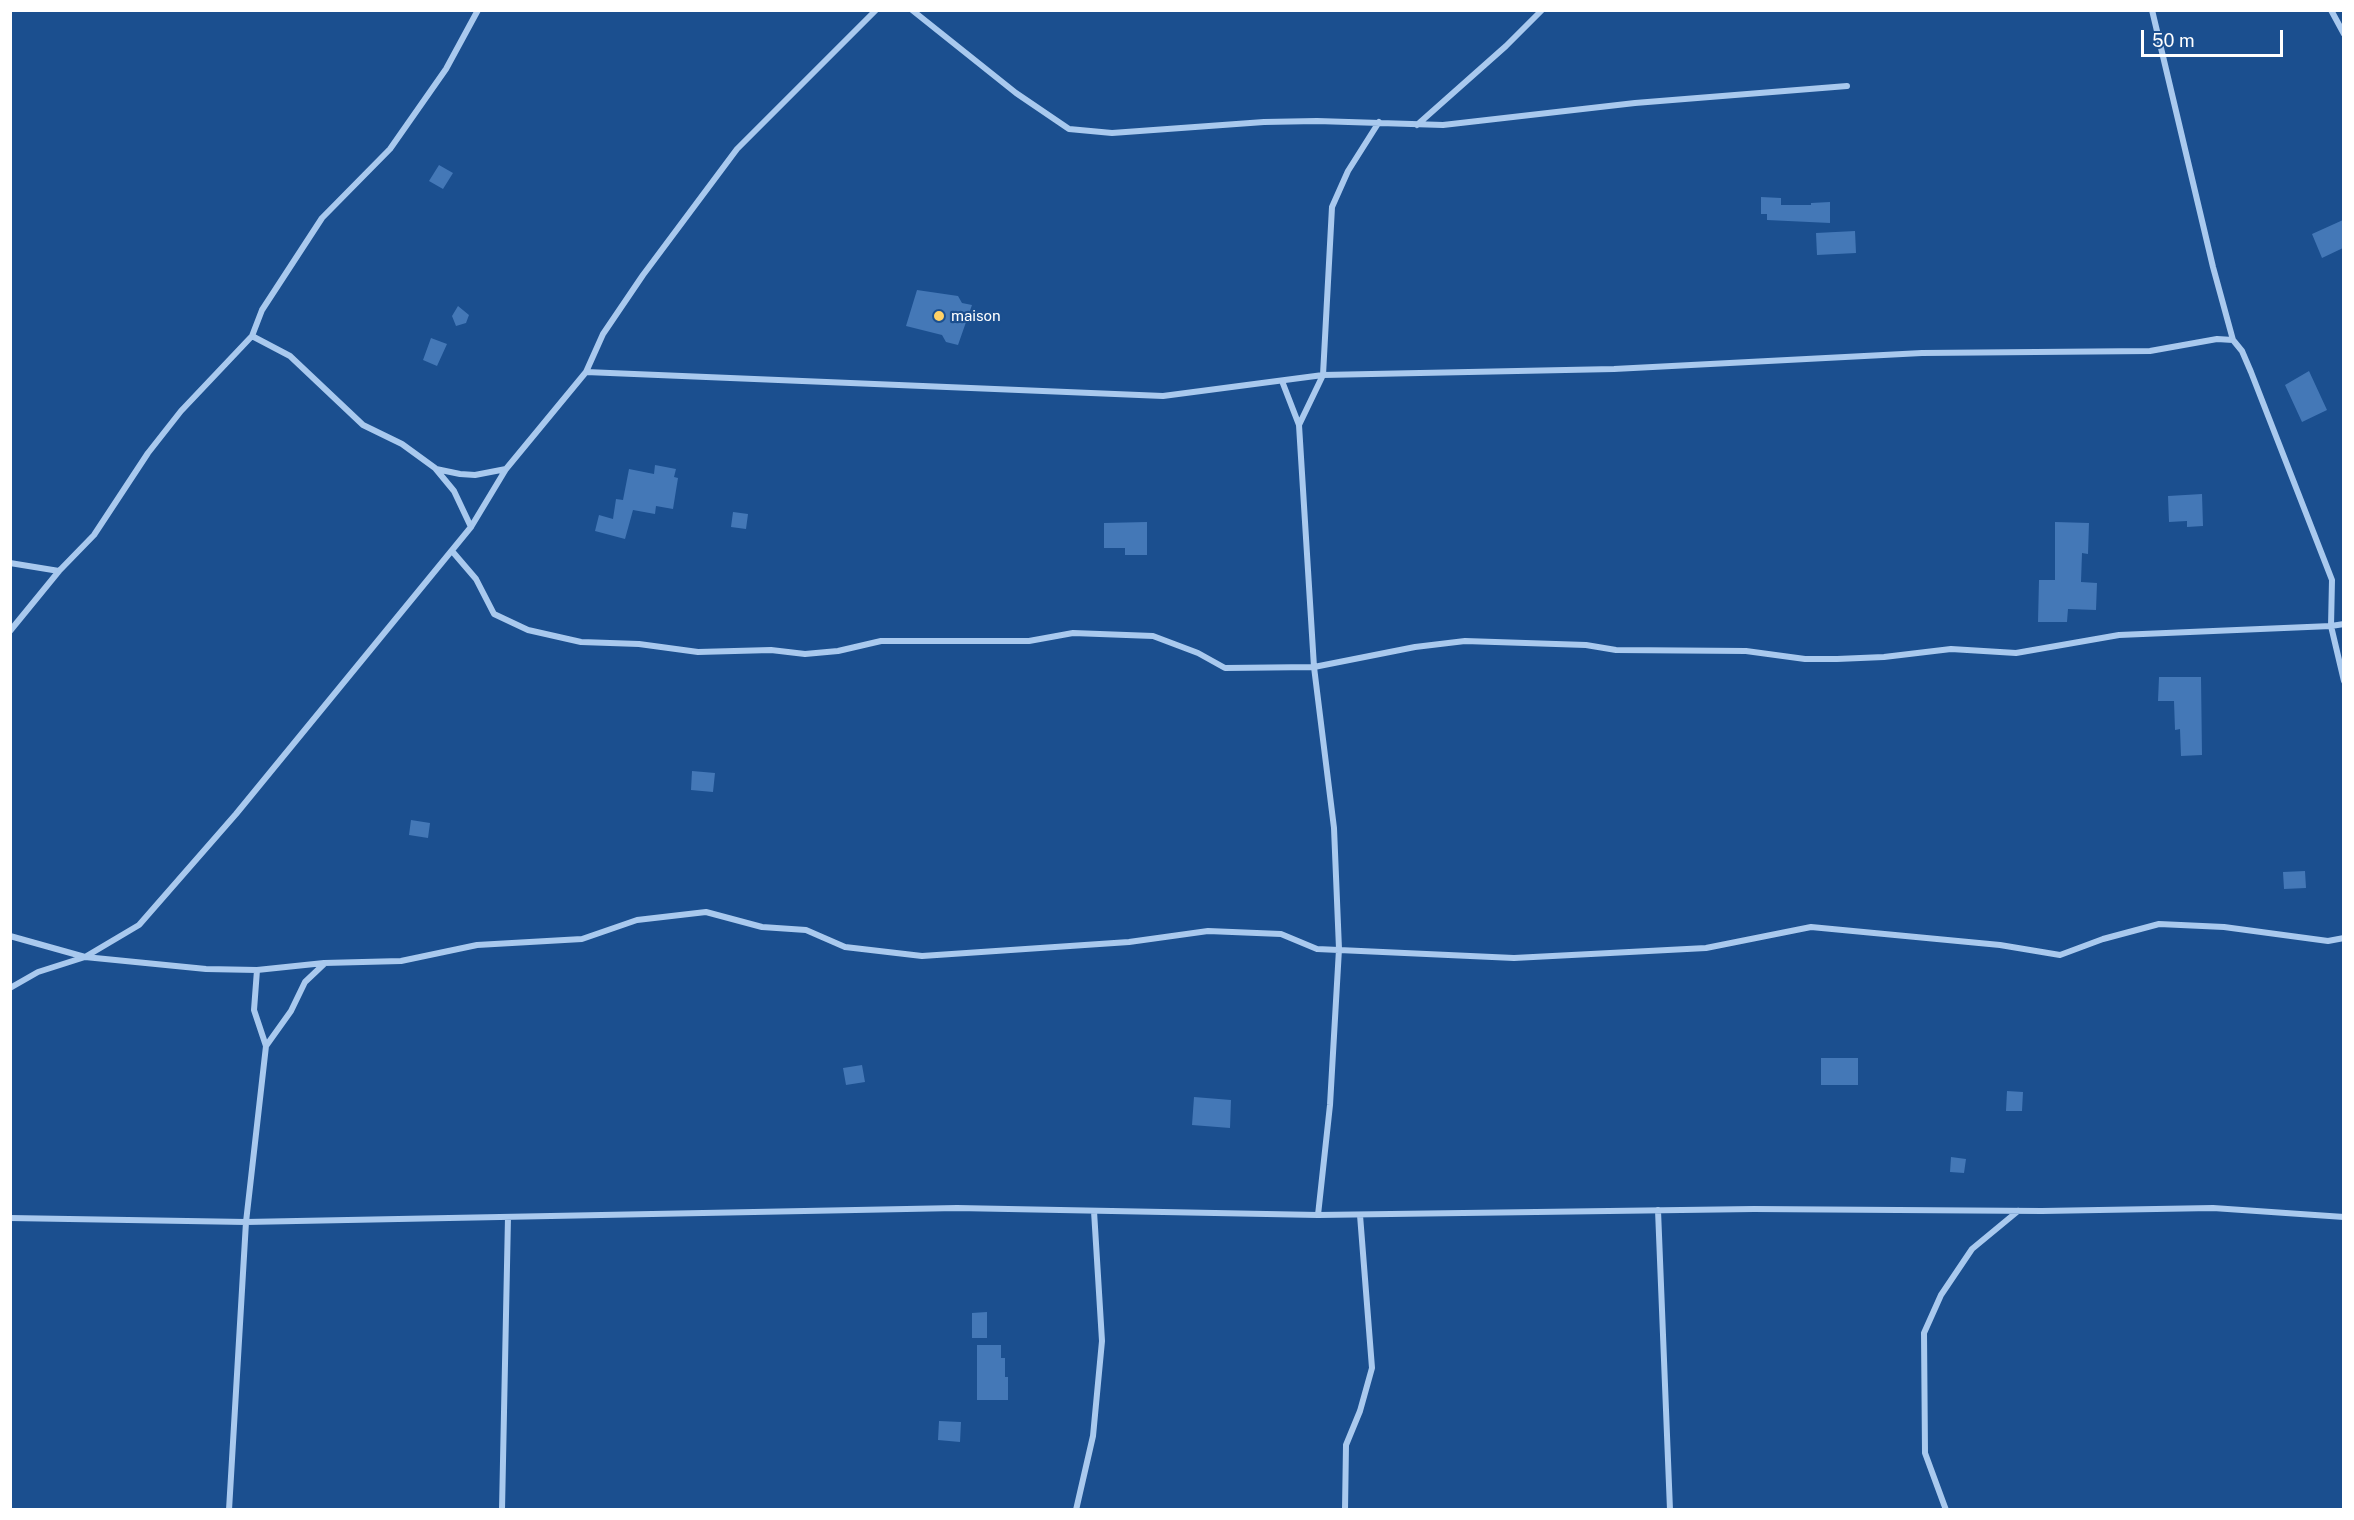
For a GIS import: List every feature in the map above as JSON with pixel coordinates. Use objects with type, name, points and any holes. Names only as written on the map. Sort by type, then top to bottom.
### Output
[{"type":"street","points":[[10,631],[59,570],[94,535],[148,453],[181,411],[252,336],[262,310],[322,218],[390,149],[446,69],[478,10]]},
{"type":"street","points":[[10,988],[38,972],[86,957],[139,924],[236,814],[471,527],[506,469],[586,372],[603,334],[643,275],[737,149],[876,10]]},
{"type":"street","points":[[912,10],[1016,93],[1069,129],[1112,133],[1264,122],[1379,122],[1443,125],[1635,103],[1847,86]]},
{"type":"street","points":[[1417,125],[1506,46],[1542,10]]},
{"type":"street","points":[[2152,10],[2213,267],[2233,340],[2242,351],[2251,372],[2332,580],[2331,626],[2343,681]]},
{"type":"street","points":[[2331,10],[2343,34]]},
{"type":"street","points":[[1299,424],[1323,375],[1332,207],[1348,171],[1379,122]]},
{"type":"street","points":[[252,336],[290,356],[363,425],[402,444],[435,468],[454,491],[471,527]]},
{"type":"street","points":[[586,372],[1163,396],[1323,375],[1614,369],[1922,353],[2150,351],[2217,339],[2233,340]]},
{"type":"street","points":[[1282,381],[1299,424],[1314,667],[1334,828],[1339,949],[1330,1105],[1318,1215]]},
{"type":"street","points":[[435,468],[475,475],[506,469]]},
{"type":"street","points":[[452,551],[476,579],[494,614],[528,630],[581,642],[639,644],[698,652],[771,650],[805,654],[838,651],[881,641],[958,643],[1029,641],[1072,633],[1153,636],[1198,653],[1225,668],[1314,667],[1385,652],[1465,641],[1586,645],[1616,650],[1746,651],[1805,659],[1838,659],[1884,657],[1951,649],[2016,652],[2120,635],[2343,624]]},
{"type":"street","points":[[10,563],[59,570]]},
{"type":"street","points":[[10,936],[86,957],[206,969],[257,970],[324,963],[401,961],[477,945],[582,939],[637,920],[706,912],[762,927],[807,930],[845,947],[922,956],[1129,942],[1208,931],[1281,934],[1317,949],[1514,958],[1706,948],[1811,927],[2000,945],[2060,955],[2103,939],[2158,924],[2224,927],[2328,941],[2343,938]]},
{"type":"street","points":[[266,1046],[291,1011],[305,982],[324,963]]},
{"type":"street","points":[[230,1509],[246,1222],[266,1046],[254,1010],[257,970]]},
{"type":"street","points":[[10,1218],[246,1222],[957,1208],[1318,1215],[1658,1210],[2018,1211],[2213,1208],[2343,1217]]},
{"type":"street","points":[[1076,1509],[1093,1436],[1102,1341],[1094,1210]]},
{"type":"street","points":[[1658,1210],[1670,1509]]},
{"type":"street","points":[[1946,1509],[1925,1453],[1924,1333],[1941,1295],[1972,1249],[2018,1211]]},
{"type":"street","points":[[1345,1509],[1346,1445],[1360,1411],[1372,1368],[1360,1215]]},
{"type":"street","points":[[502,1509],[508,1217]]},
{"type":"building","points":[[439,165],[453,173],[443,189],[429,181]]},
{"type":"building","points":[[1761,197],[1781,198],[1781,205],[1811,205],[1811,203],[1830,202],[1830,223],[1767,220],[1767,214],[1761,214]]},
{"type":"building","points":[[2343,220],[2343,248],[2322,258],[2312,234]]},
{"type":"building","points":[[1855,231],[1856,253],[1817,255],[1816,233]]},
{"type":"building","name":"maison","points":[[917,290],[958,296],[962,303],[972,305],[958,345],[946,342],[942,335],[906,326]]},
{"type":"building","points":[[458,306],[469,315],[466,323],[456,326],[452,316]]},
{"type":"building","points":[[431,338],[447,344],[437,366],[423,360]]},
{"type":"building","points":[[2309,371],[2327,410],[2302,422],[2285,385]]},
{"type":"building","points":[[655,465],[676,469],[674,477],[678,478],[673,509],[656,506],[655,514],[633,510],[625,539],[595,531],[599,515],[613,519],[616,499],[623,500],[629,469],[654,474]]},
{"type":"building","points":[[2202,494],[2203,526],[2187,527],[2187,521],[2169,522],[2168,496]]},
{"type":"building","points":[[733,512],[748,514],[746,529],[731,527]]},
{"type":"building","points":[[1147,522],[1147,555],[1125,555],[1125,548],[1104,548],[1104,523]]},
{"type":"building","points":[[2055,522],[2089,523],[2088,554],[2082,553],[2081,582],[2097,583],[2096,610],[2068,609],[2067,622],[2038,622],[2039,580],[2055,580]]},
{"type":"building","points":[[2159,677],[2201,677],[2202,755],[2181,756],[2180,729],[2175,730],[2174,701],[2158,701]]},
{"type":"building","points":[[692,771],[715,773],[713,792],[691,790]]},
{"type":"building","points":[[411,820],[430,823],[428,838],[409,835]]},
{"type":"building","points":[[2305,871],[2306,888],[2284,889],[2283,872]]},
{"type":"building","points":[[1821,1058],[1858,1058],[1858,1085],[1821,1085]]},
{"type":"building","points":[[862,1065],[865,1082],[846,1085],[843,1068]]},
{"type":"building","points":[[2007,1091],[2023,1092],[2022,1111],[2006,1111]]},
{"type":"building","points":[[1194,1097],[1231,1100],[1230,1128],[1192,1125]]},
{"type":"building","points":[[1951,1157],[1966,1159],[1964,1173],[1950,1172]]},
{"type":"building","points":[[987,1312],[987,1338],[972,1338],[972,1313]]},
{"type":"building","points":[[977,1345],[1001,1345],[1001,1358],[1005,1358],[1005,1377],[1008,1377],[1008,1400],[977,1400]]},
{"type":"building","points":[[939,1421],[961,1422],[960,1442],[938,1440]]},
{"type":"place","name":"maison","points":[[939,316]]}]
